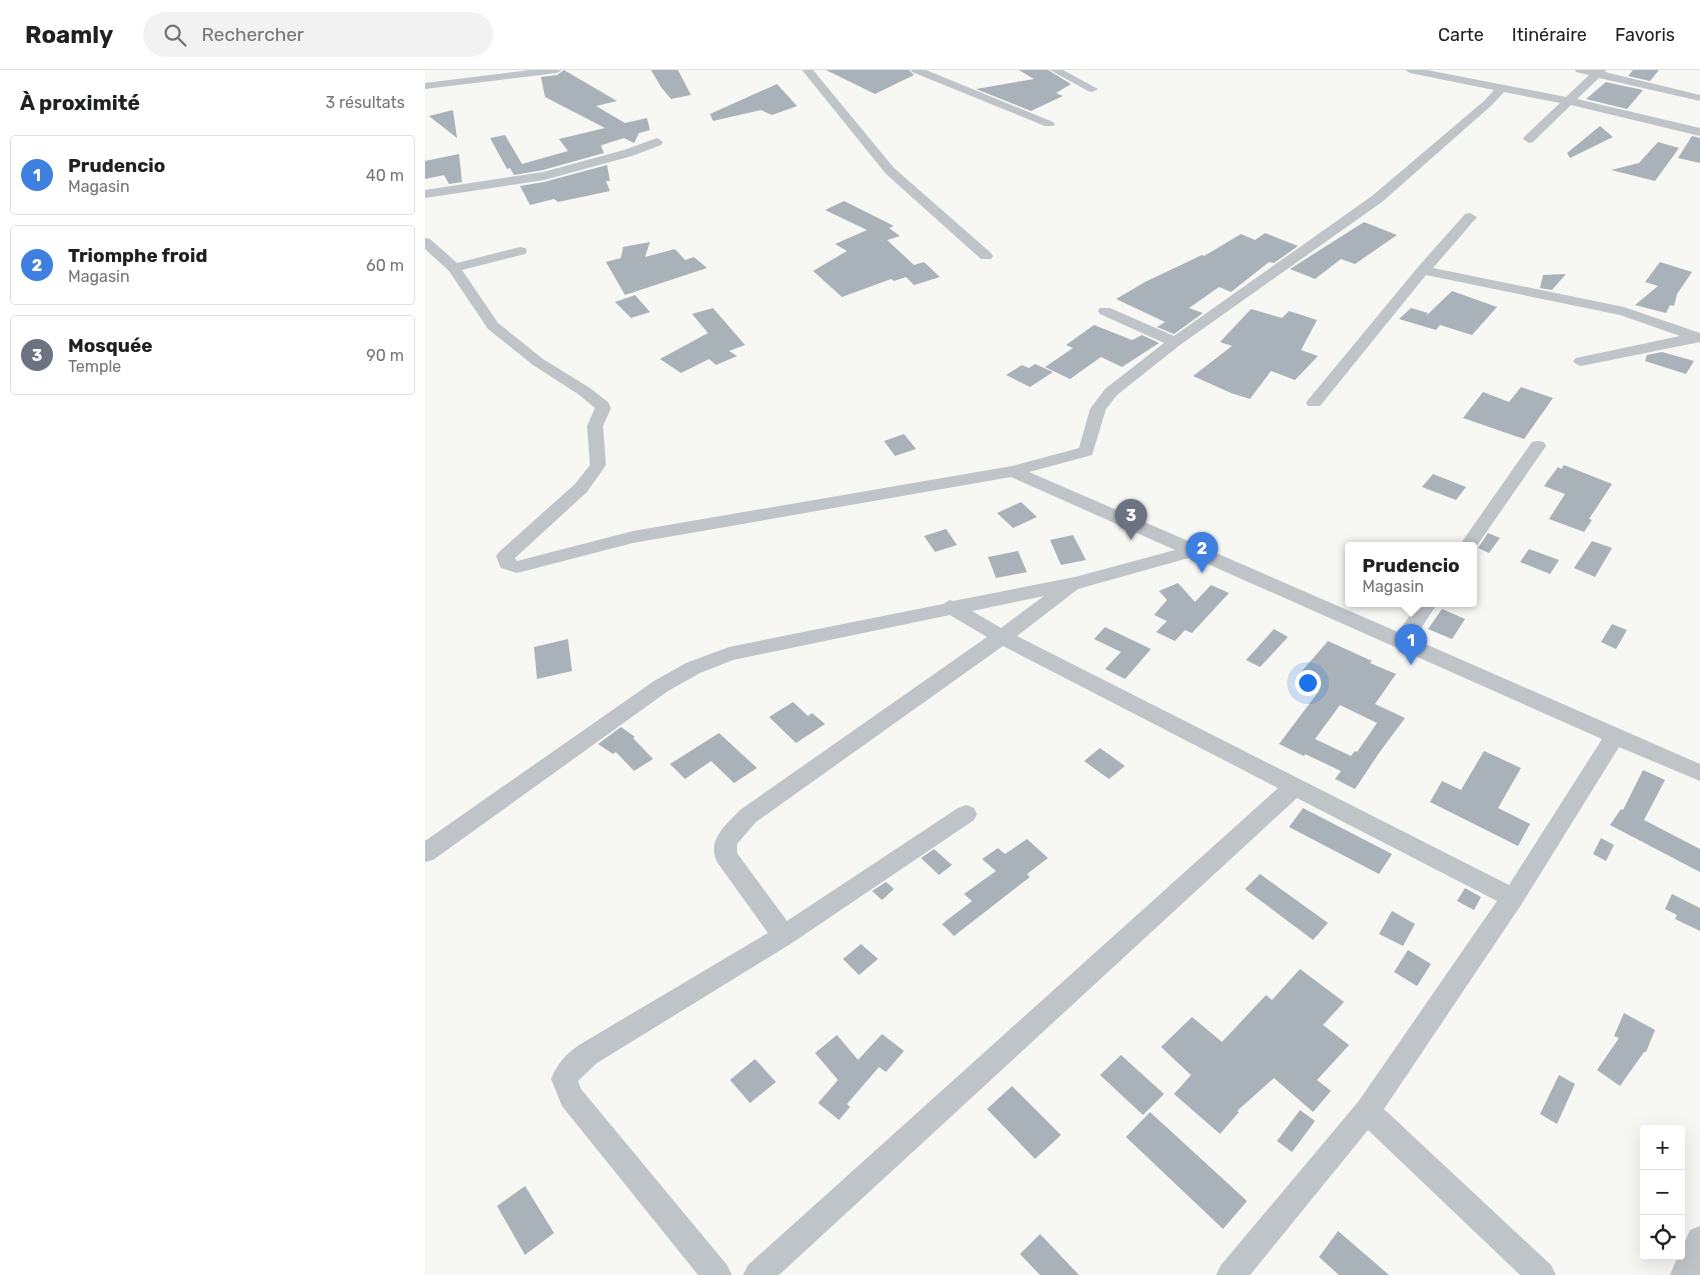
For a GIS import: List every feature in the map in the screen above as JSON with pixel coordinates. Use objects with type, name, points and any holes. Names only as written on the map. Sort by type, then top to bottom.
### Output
[{"type":"street","points":[[471,70],[482,79]]},
{"type":"street","points":[[425,86],[557,70]]},
{"type":"street","points":[[807,70],[890,171],[986,256]]},
{"type":"street","points":[[915,70],[1049,124]]},
{"type":"street","points":[[1055,70],[1092,90]]},
{"type":"street","points":[[1410,70],[1569,101],[1700,132]]},
{"type":"street","points":[[1580,70],[1599,72],[1700,98]]},
{"type":"street","points":[[1529,138],[1599,72]]},
{"type":"street","points":[[425,242],[454,268],[493,326],[538,362],[584,390],[603,408],[595,426],[598,465],[581,488],[505,556],[507,564],[517,567],[633,537],[1013,471],[1086,452],[1098,409],[1103,400],[1175,342],[1377,199],[1488,103],[1501,88]]},
{"type":"street","points":[[425,194],[544,176],[628,153],[657,142]]},
{"type":"street","points":[[1314,403],[1423,270],[1470,217]]},
{"type":"street","points":[[454,268],[521,252]]},
{"type":"street","points":[[1423,270],[1624,312],[1699,337]]},
{"type":"street","points":[[1105,311],[1175,342]]},
{"type":"street","points":[[1581,361],[1699,337]]},
{"type":"street","points":[[1471,542],[1538,446]]},
{"type":"street","points":[[1013,471],[1700,773]]},
{"type":"street","points":[[425,853],[661,686],[693,668],[729,654],[950,607],[1075,583],[1196,550]]},
{"type":"street","points":[[784,936],[725,855],[726,841],[748,816],[1075,583]]},
{"type":"street","points":[[950,607],[1001,637],[1513,898]]},
{"type":"street","points":[[1402,641],[1426,607]]},
{"type":"street","points":[[1231,1275],[1367,1111],[1513,898],[1615,736]]},
{"type":"street","points":[[758,1275],[1294,788]]},
{"type":"street","points":[[717,1275],[571,1097],[564,1080],[572,1066],[587,1054],[784,936],[966,814]]},
{"type":"street","points":[[1367,1111],[1541,1275]]},
{"type":"street","points":[[1685,1275],[1700,1240]]},
{"type":"building","points":[[564,70],[617,101],[596,106],[625,123],[647,118],[650,130],[639,133],[634,143],[624,138],[602,145],[604,153],[543,170],[514,175],[510,168],[507,169],[490,138],[505,135],[522,164],[568,151],[559,139],[605,128],[545,97],[541,77],[557,75]]},
{"type":"building","points":[[651,70],[678,70],[691,95],[671,99]]},
{"type":"building","points":[[826,70],[909,70],[914,75],[875,94]]},
{"type":"building","points":[[1019,70],[1048,70],[1071,84],[1056,93],[1063,96],[1031,111],[976,89],[1034,79]]},
{"type":"building","points":[[1633,70],[1659,70],[1650,81],[1628,76]]},
{"type":"building","points":[[1606,82],[1643,90],[1627,109],[1586,99]]},
{"type":"building","points":[[777,84],[797,106],[772,115],[761,110],[713,121],[710,114]]},
{"type":"building","points":[[453,110],[457,138],[429,116]]},
{"type":"building","points":[[1600,126],[1613,137],[1570,158],[1567,153]]},
{"type":"building","points":[[1692,136],[1700,138],[1700,163],[1678,158]]},
{"type":"building","points":[[1658,142],[1679,148],[1655,181],[1611,170],[1639,163]]},
{"type":"building","points":[[459,154],[462,182],[449,184],[444,175],[425,179],[425,161]]},
{"type":"building","points":[[607,165],[610,181],[606,181],[610,191],[558,202],[554,199],[530,205],[520,186],[544,182]]},
{"type":"building","points":[[844,201],[894,226],[889,228],[900,236],[887,240],[914,265],[924,262],[940,277],[914,285],[906,277],[894,281],[891,279],[842,297],[813,271],[847,251],[835,244],[867,230],[825,210]]},
{"type":"building","points":[[1364,222],[1397,235],[1355,264],[1341,259],[1315,279],[1290,269]]},
{"type":"building","points":[[1265,233],[1298,246],[1274,263],[1269,262],[1231,292],[1219,287],[1189,308],[1203,313],[1174,334],[1157,327],[1165,322],[1116,299],[1145,282],[1202,255],[1204,256],[1241,234],[1255,240]]},
{"type":"building","points":[[650,242],[645,257],[675,249],[685,260],[694,257],[707,268],[625,295],[606,262],[621,258],[623,247]]},
{"type":"building","points":[[1660,262],[1692,272],[1677,294],[1674,306],[1670,305],[1666,313],[1635,305],[1658,286],[1645,282]]},
{"type":"building","points":[[1566,274],[1552,290],[1540,288],[1543,275]]},
{"type":"building","points":[[1452,291],[1497,307],[1472,335],[1440,325],[1436,330],[1399,319],[1411,308],[1428,313],[1426,316]]},
{"type":"building","points":[[635,295],[650,312],[631,318],[615,302]]},
{"type":"building","points":[[713,308],[745,345],[729,351],[737,356],[716,365],[709,359],[681,373],[660,359],[708,333],[692,314]]},
{"type":"building","points":[[1251,309],[1282,318],[1289,311],[1317,320],[1301,350],[1318,356],[1295,380],[1271,371],[1250,399],[1231,393],[1193,376],[1232,346],[1220,342]]},
{"type":"building","points":[[1094,325],[1132,340],[1142,335],[1159,343],[1122,367],[1101,357],[1070,379],[1045,367],[1073,348],[1066,345]]},
{"type":"building","points":[[1662,352],[1694,361],[1686,374],[1645,361],[1647,355]]},
{"type":"building","points":[[1035,364],[1053,372],[1030,387],[1006,375],[1022,365],[1029,368]]},
{"type":"building","points":[[1521,387],[1553,398],[1524,439],[1463,418],[1483,392],[1509,402]]},
{"type":"building","points":[[904,434],[916,449],[895,456],[884,441]]},
{"type":"building","points":[[1564,465],[1612,484],[1589,519],[1592,520],[1584,532],[1549,519],[1565,494],[1544,486],[1558,467],[1561,469]]},
{"type":"building","points":[[1433,474],[1466,487],[1456,500],[1422,487]]},
{"type":"building","points":[[1021,502],[1037,517],[1013,528],[997,513]]},
{"type":"building","points":[[946,529],[957,545],[935,552],[924,536]]},
{"type":"building","points":[[1488,533],[1500,538],[1489,553],[1478,548]]},
{"type":"building","points":[[1073,535],[1086,560],[1061,565],[1050,540]]},
{"type":"building","points":[[1592,541],[1612,548],[1595,577],[1574,568]]},
{"type":"building","points":[[1529,549],[1559,560],[1550,574],[1520,562]]},
{"type":"building","points":[[1018,551],[1027,572],[996,578],[988,557]]},
{"type":"building","points":[[1178,583],[1195,602],[1211,585],[1229,593],[1192,633],[1185,630],[1175,641],[1156,632],[1167,621],[1154,615],[1167,600],[1159,591]]},
{"type":"building","points":[[1442,609],[1465,619],[1452,639],[1428,629]]},
{"type":"building","points":[[1612,624],[1627,630],[1616,649],[1601,642]]},
{"type":"building","points":[[1105,627],[1151,649],[1125,679],[1105,669],[1121,652],[1094,639]]},
{"type":"building","points":[[1274,629],[1288,637],[1260,667],[1246,660]]},
{"type":"building","points":[[568,639],[572,671],[537,679],[534,647]]},
{"type":"building","points":[[1328,641],[1396,674],[1375,704],[1405,718],[1355,789],[1335,779],[1341,771],[1279,744],[1319,691],[1295,679]],"holes":[[[1340,705],[1377,723],[1357,752],[1355,751],[1351,756],[1315,739]]]},
{"type":"building","points":[[793,702],[808,716],[812,713],[825,724],[796,743],[769,717]]},
{"type":"building","points":[[621,727],[635,737],[633,738],[653,759],[634,771],[616,752],[613,754],[598,744]]},
{"type":"building","points":[[719,733],[757,768],[734,783],[711,761],[685,779],[670,764]]},
{"type":"building","points":[[1100,748],[1125,766],[1109,779],[1084,761]]},
{"type":"building","points":[[1484,751],[1521,768],[1498,808],[1530,824],[1518,846],[1430,802],[1442,781],[1461,790]]},
{"type":"building","points":[[1643,770],[1665,780],[1644,820],[1700,849],[1700,872],[1610,825],[1621,809],[1623,810]]},
{"type":"building","points":[[1303,808],[1392,854],[1379,874],[1289,827]]},
{"type":"building","points":[[1601,838],[1614,845],[1606,861],[1593,854]]},
{"type":"building","points":[[1027,839],[1048,858],[1027,874],[1030,877],[954,936],[942,924],[972,901],[964,894],[996,871],[982,859],[998,848],[1005,854]]},
{"type":"building","points":[[934,849],[952,865],[939,875],[921,858]]},
{"type":"building","points":[[1260,874],[1328,923],[1313,940],[1245,889]]},
{"type":"building","points":[[886,882],[894,889],[882,900],[872,891]]},
{"type":"building","points":[[1465,888],[1481,897],[1474,910],[1457,901]]},
{"type":"building","points":[[1672,894],[1700,908],[1700,931],[1675,919],[1677,915],[1665,909]]},
{"type":"building","points":[[1392,911],[1415,924],[1403,946],[1379,934]]},
{"type":"building","points":[[861,944],[878,959],[859,975],[843,959]]},
{"type":"building","points":[[1408,950],[1431,964],[1417,986],[1394,972]]},
{"type":"building","points":[[1300,969],[1344,1002],[1323,1025],[1349,1045],[1317,1080],[1331,1091],[1313,1112],[1274,1078],[1237,1111],[1239,1112],[1220,1134],[1174,1094],[1191,1075],[1161,1047],[1192,1017],[1222,1042],[1266,995],[1272,1000]]},
{"type":"building","points":[[1624,1013],[1655,1030],[1646,1052],[1644,1052],[1620,1086],[1597,1070],[1619,1038],[1614,1036]]},
{"type":"building","points":[[882,1034],[904,1051],[886,1072],[879,1067],[847,1104],[850,1107],[839,1120],[818,1103],[838,1080],[815,1053],[837,1035],[858,1060]]},
{"type":"building","points":[[1121,1055],[1164,1094],[1143,1115],[1100,1075]]},
{"type":"building","points":[[755,1059],[776,1082],[750,1103],[730,1080]]},
{"type":"building","points":[[1559,1075],[1575,1084],[1557,1124],[1540,1114]]},
{"type":"building","points":[[1012,1086],[1061,1135],[1035,1159],[987,1109]]},
{"type":"building","points":[[1300,1110],[1315,1121],[1292,1152],[1277,1141]]},
{"type":"building","points":[[1150,1112],[1247,1201],[1223,1229],[1126,1137]]},
{"type":"building","points":[[525,1186],[554,1233],[525,1255],[497,1206]]},
{"type":"building","points":[[1338,1231],[1389,1275],[1339,1275],[1319,1257]]},
{"type":"building","points":[[1040,1234],[1079,1275],[1040,1275],[1020,1254]]},
{"type":"place","name":"Mosquée","points":[[1131,540]]},
{"type":"place","name":"Triomphe froid","points":[[1202,573]]},
{"type":"place","name":"Prudencio","points":[[1411,665]]}]
